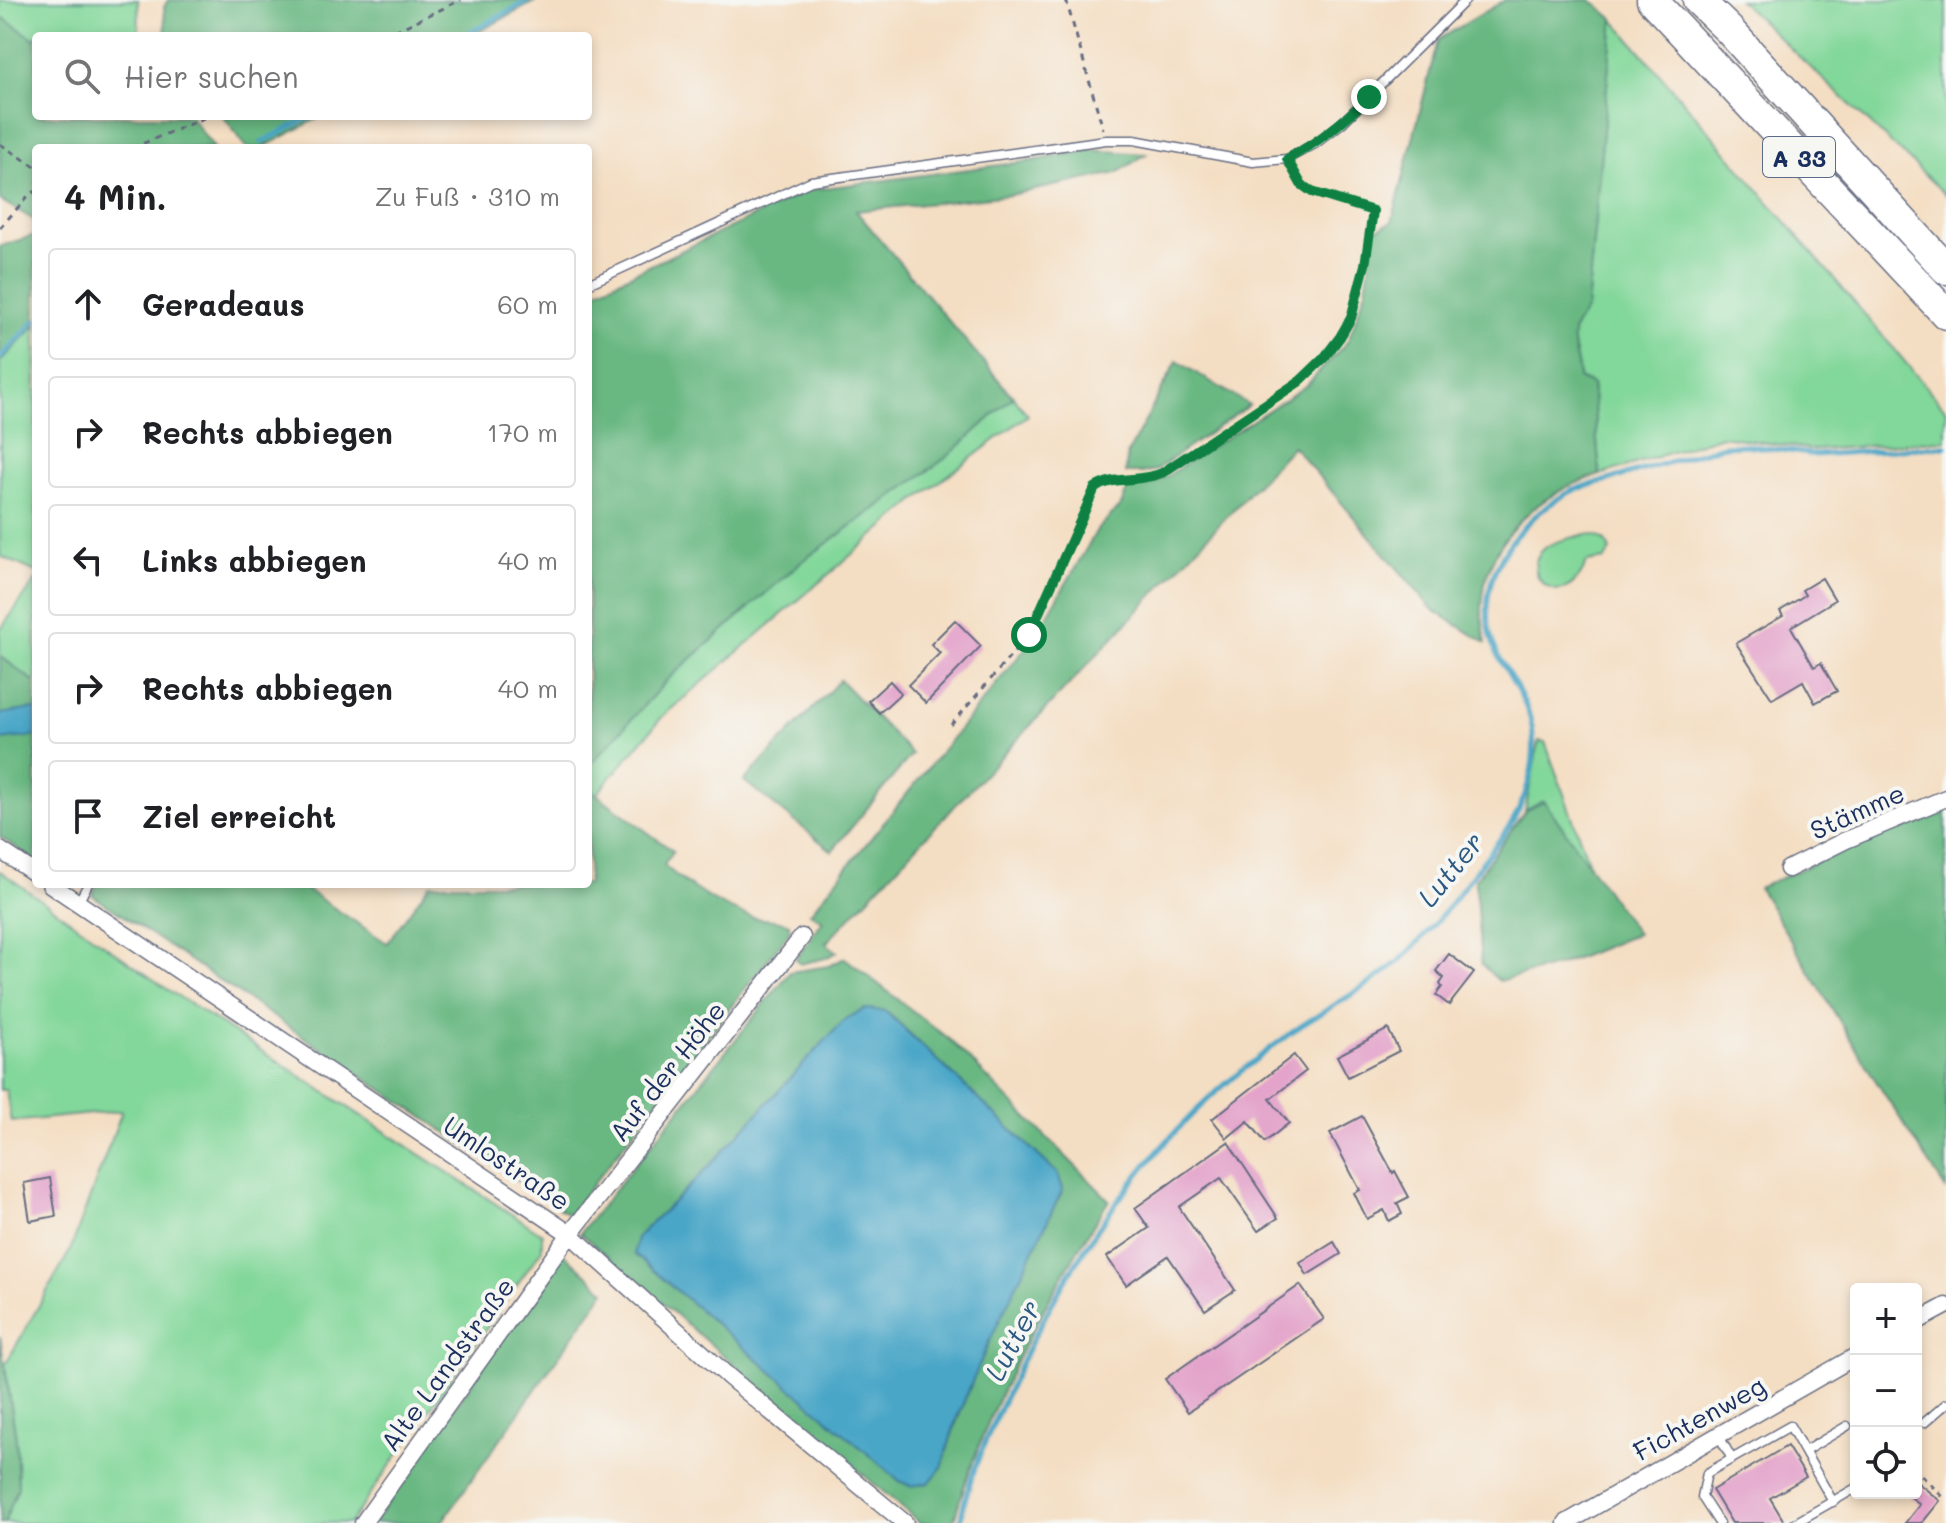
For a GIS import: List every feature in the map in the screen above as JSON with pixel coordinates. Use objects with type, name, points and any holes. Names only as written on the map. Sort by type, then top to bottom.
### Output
[{"type":"highway","name":"A 33","points":[[1652,0],[1946,314]]},
{"type":"highway","name":"A 33","points":[[1698,0],[1729,30],[1946,269]]},
{"type":"street","name":"Stämme","points":[[1788,869],[1846,840],[1946,798]]},
{"type":"street","points":[[0,850],[32,871]]},
{"type":"street","name":"Umlostraße","points":[[56,888],[570,1234],[729,1377],[905,1523]]},
{"type":"street","name":"Auf der Höhe","points":[[570,1234],[802,937]]},
{"type":"street","name":"Alte Landstraße","points":[[363,1523],[570,1234]]},
{"type":"street","points":[[1922,1319],[1946,1306]]},
{"type":"street","name":"Fichtenweg","points":[[1566,1523],[1850,1360]]},
{"type":"lane","points":[[592,282],[811,181],[1106,140],[1134,140],[1253,162],[1287,159],[1315,144],[1342,123],[1466,0]]},
{"type":"lane","points":[[78,903],[86,888]]},
{"type":"lane","points":[[1924,1423],[1946,1404]]},
{"type":"lane","points":[[1719,1523],[1702,1497],[1707,1473],[1790,1426],[1833,1502]]},
{"type":"lane","points":[[1805,1451],[1847,1426]]},
{"type":"lane","points":[[1719,1436],[1732,1459]]},
{"type":"lane","points":[[1795,1523],[1850,1492]]},
{"type":"path","points":[[393,32],[461,0]]},
{"type":"path","points":[[1066,0],[1106,140]]},
{"type":"path","points":[[142,144],[199,120]]},
{"type":"path","points":[[0,144],[32,164]]},
{"type":"path","points":[[951,725],[1029,635],[1095,488],[1105,481],[1146,480],[1162,473],[1300,381],[1340,337],[1351,318],[1359,290],[1373,211],[1312,192],[1301,184],[1287,159]]},
{"type":"path","points":[[0,228],[32,194]]},
{"type":"path","points":[[1922,1476],[1946,1500]]},
{"type":"green space","points":[[0,0],[138,0],[139,32],[32,32],[32,37],[0,16]]},
{"type":"green space","points":[[168,0],[538,0],[478,32],[166,32],[164,7]]},
{"type":"green space","points":[[1505,0],[1591,0],[1613,19],[1587,308],[1576,325],[1573,337],[1579,378],[1592,384],[1600,475],[1556,493],[1537,506],[1505,540],[1485,582],[1482,611],[1486,643],[1433,610],[1293,446],[826,943],[837,952],[800,964],[796,959],[823,920],[810,913],[1037,634],[1097,530],[1121,505],[1128,488],[1151,485],[1164,478],[1307,385],[1348,341],[1366,290],[1375,230],[1392,222],[1438,40]]},
{"type":"green space","points":[[1739,0],[1946,0],[1946,195]]},
{"type":"green space","points":[[0,16],[32,37],[32,120],[193,120],[211,144],[32,144],[32,219],[0,200]]},
{"type":"green space","points":[[1613,19],[1946,410],[1946,440],[1815,450],[1722,436],[1600,475],[1592,384],[1579,378],[1573,337],[1576,325],[1587,308]]},
{"type":"green space","points":[[226,120],[314,120],[270,144],[244,144]]},
{"type":"green space","points":[[1092,150],[1146,154],[1117,173],[1010,195],[856,211],[1013,397],[947,457],[801,562],[668,679],[592,763],[592,293],[809,190]]},
{"type":"green space","points":[[32,236],[32,329],[0,362],[0,246]]},
{"type":"green space","points":[[32,329],[32,570],[0,556],[0,362]]},
{"type":"green space","points":[[1177,361],[1249,405],[1156,470],[1126,473],[1127,455]]},
{"type":"green space","points":[[1013,397],[1028,415],[913,502],[663,716],[596,795],[592,792],[592,763],[668,679],[801,562],[947,457]]},
{"type":"green space","points":[[1586,534],[1607,543],[1610,551],[1605,559],[1587,562],[1577,579],[1566,588],[1555,590],[1546,586],[1539,578],[1537,558],[1554,543]]},
{"type":"green space","points":[[32,586],[32,680],[0,656],[0,630]]},
{"type":"green space","points":[[0,656],[32,680],[32,858],[0,837]]},
{"type":"green space","points":[[840,680],[912,754],[832,851],[744,781]]},
{"type":"green space","points":[[1539,741],[1545,742],[1591,869],[1544,801],[1525,811]]},
{"type":"green space","points":[[592,791],[673,851],[664,865],[683,881],[739,913],[789,924],[790,931],[569,1215],[92,895],[96,888],[304,888],[387,943],[427,888],[592,888]]},
{"type":"green space","points":[[1544,801],[1637,934],[1563,964],[1499,981],[1481,964],[1475,880],[1525,811]]},
{"type":"green space","points":[[1946,804],[1946,1189],[1874,1078],[1759,888]]},
{"type":"green space","points":[[0,871],[167,989],[542,1234],[542,1249],[350,1523],[4,1523],[18,1486],[16,1438],[5,1365],[70,1251],[122,1111],[11,1122],[6,1090],[0,1090]]},
{"type":"green space","points":[[845,958],[951,1041],[1109,1200],[1019,1356],[982,1438],[953,1523],[920,1523],[580,1233],[790,972],[829,966]],"holes":[[[865,1009],[886,1011],[1057,1173],[1063,1188],[981,1360],[942,1467],[637,1237]]]},
{"type":"green space","points":[[563,1253],[605,1291],[441,1523],[374,1523]]},
{"type":"green space","points":[[0,1337],[16,1438],[18,1487],[4,1523],[0,1523]]},
{"type":"water","points":[[32,709],[32,736],[0,740],[0,714]]},
{"type":"water","points":[[865,1009],[885,1011],[1057,1173],[1063,1189],[988,1344],[956,1420],[942,1467],[929,1483],[912,1486],[901,1482],[634,1254],[637,1237],[697,1179],[845,1019]]},
{"type":"building","points":[[1822,578],[1835,600],[1791,627],[1814,667],[1821,663],[1837,691],[1815,703],[1803,681],[1772,699],[1736,643],[1783,616],[1780,611],[1805,595],[1802,590]]},
{"type":"building","points":[[955,620],[981,646],[926,703],[908,685],[940,653],[931,644]]},
{"type":"building","points":[[890,681],[901,693],[879,713],[868,701]]},
{"type":"building","points":[[1449,954],[1474,973],[1449,1005],[1436,995],[1444,978],[1436,971]]},
{"type":"building","points":[[1388,1029],[1399,1051],[1348,1077],[1337,1056]]},
{"type":"building","points":[[1294,1055],[1306,1071],[1270,1099],[1289,1123],[1265,1142],[1248,1121],[1227,1138],[1212,1119]]},
{"type":"building","points":[[1362,1116],[1409,1197],[1397,1203],[1402,1214],[1389,1221],[1384,1210],[1367,1219],[1354,1193],[1360,1190],[1330,1133]]},
{"type":"building","points":[[1228,1142],[1278,1218],[1258,1231],[1221,1178],[1179,1207],[1235,1290],[1205,1310],[1168,1256],[1126,1285],[1107,1257],[1149,1228],[1135,1208]]},
{"type":"building","points":[[50,1178],[56,1216],[30,1221],[24,1183]]},
{"type":"building","points":[[1334,1242],[1341,1254],[1307,1275],[1300,1263]]},
{"type":"building","points":[[1300,1285],[1324,1319],[1188,1412],[1165,1379]]},
{"type":"building","points":[[1787,1446],[1806,1477],[1770,1498],[1785,1523],[1732,1523],[1712,1490]]},
{"type":"building","points":[[1922,1486],[1940,1501],[1922,1523],[1905,1523],[1920,1504],[1913,1499],[1922,1499]]},
{"type":"waterway","points":[[470,32],[530,0]]},
{"type":"waterway","points":[[262,142],[304,120]]},
{"type":"waterway","points":[[0,358],[32,324]]},
{"type":"waterway","name":"Lutter","points":[[960,1523],[978,1460],[1047,1312],[1099,1228],[1128,1188],[1159,1149],[1229,1081],[1285,1037],[1370,983],[1407,954],[1445,911],[1519,809],[1532,764],[1533,733],[1523,699],[1494,646],[1488,622],[1488,599],[1493,577],[1515,537],[1550,504],[1570,492],[1724,446],[1745,445],[1816,455],[1946,446]]},
{"type":"route","points":[[1029,635],[1095,488],[1105,481],[1146,480],[1162,473],[1300,381],[1340,337],[1351,318],[1359,290],[1373,211],[1312,192],[1301,184],[1287,159],[1315,144],[1369,97]]}]
